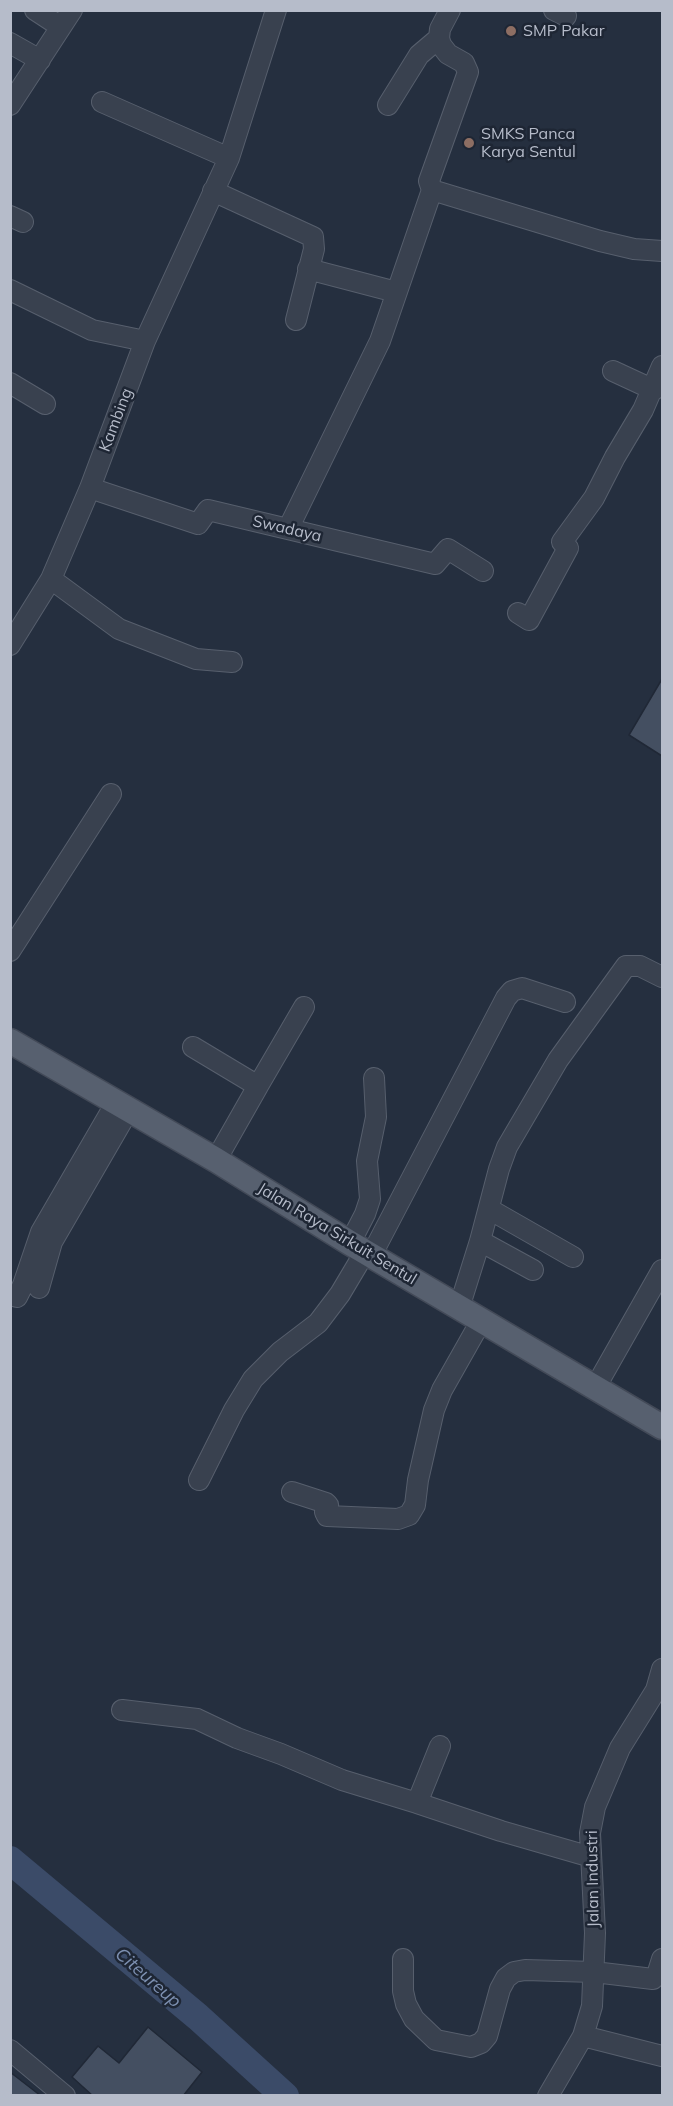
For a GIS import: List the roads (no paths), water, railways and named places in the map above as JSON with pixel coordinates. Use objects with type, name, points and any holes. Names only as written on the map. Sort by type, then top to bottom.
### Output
[{"type":"main road","name":"Jalan Raya Sirkuit Sentul","points":[[10,1041],[123,1105],[459,1308],[663,1427]]},
{"type":"street","points":[[35,10],[62,27]]},
{"type":"street","points":[[10,105],[72,10]]},
{"type":"street","name":"Kambing","points":[[10,645],[51,579],[90,488],[146,341],[229,158],[276,10]]},
{"type":"street","points":[[288,529],[380,341],[432,190],[429,181],[468,72],[464,63],[442,48],[439,38],[443,22],[450,10]]},
{"type":"street","points":[[388,105],[419,55],[439,38]]},
{"type":"street","points":[[10,43],[40,60]]},
{"type":"street","points":[[102,102],[229,158]]},
{"type":"street","points":[[432,190],[600,241],[634,249],[663,251]]},
{"type":"street","points":[[213,191],[310,235],[315,240],[296,320]]},
{"type":"street","points":[[308,269],[396,292]]},
{"type":"street","points":[[10,290],[92,330],[146,341]]},
{"type":"street","points":[[518,613],[530,620],[568,548],[562,542],[594,498],[659,380],[613,371]]},
{"type":"street","points":[[10,383],[45,404]]},
{"type":"street","name":"Swadaya","points":[[90,488],[198,524],[208,510],[435,564],[448,549],[483,571]]},
{"type":"street","points":[[51,579],[119,629],[196,659],[232,662]]},
{"type":"street","points":[[10,951],[111,794]]},
{"type":"street","points":[[459,1308],[489,1209],[498,1169],[511,1140],[558,1060],[626,966],[634,965],[663,977]]},
{"type":"street","points":[[199,1480],[234,1410],[253,1379],[280,1352],[318,1323],[340,1294],[362,1250],[506,998],[512,991],[522,988],[565,1002]]},
{"type":"street","points":[[216,1160],[304,1007]]},
{"type":"street","points":[[193,1047],[258,1086]]},
{"type":"street","points":[[362,1250],[365,1214],[370,1199],[367,1161],[375,1117],[374,1078]]},
{"type":"street","points":[[39,1288],[52,1242],[123,1105]]},
{"type":"street","points":[[13,1300],[23,1285],[41,1232],[123,1105]]},
{"type":"street","points":[[489,1209],[573,1257]]},
{"type":"street","points":[[480,1241],[534,1270]]},
{"type":"street","points":[[595,1388],[663,1270]]},
{"type":"street","points":[[292,1492],[326,1503],[328,1505],[325,1512],[327,1516],[398,1519],[409,1515],[415,1505],[418,1480],[434,1410],[442,1390],[481,1321]]},
{"type":"street","name":"Jalan Industri","points":[[548,2096],[583,2036],[592,2006],[594,1912],[590,1833],[597,1799],[620,1748],[656,1690],[663,1670]]},
{"type":"street","points":[[122,1710],[197,1719],[237,1738],[342,1780],[591,1857]]},
{"type":"street","points":[[417,1803],[440,1746]]},
{"type":"street","points":[[403,1959],[402,1991],[414,2019],[436,2040],[467,2047],[477,2046],[487,2036],[500,1989],[509,1975],[525,1971],[594,1972],[653,1979],[663,1959]]},
{"type":"street","points":[[583,2036],[663,2056]]},
{"type":"street","points":[[10,2050],[65,2096]]},
{"type":"waterway","name":"Citeureup","points":[[10,1860],[198,2017],[285,2096]]},
{"type":"place","name":"SMP Pakar","points":[[511,31]]},
{"type":"place","name":"SMKS Panca Karya Sentul","points":[[469,143]]}]
